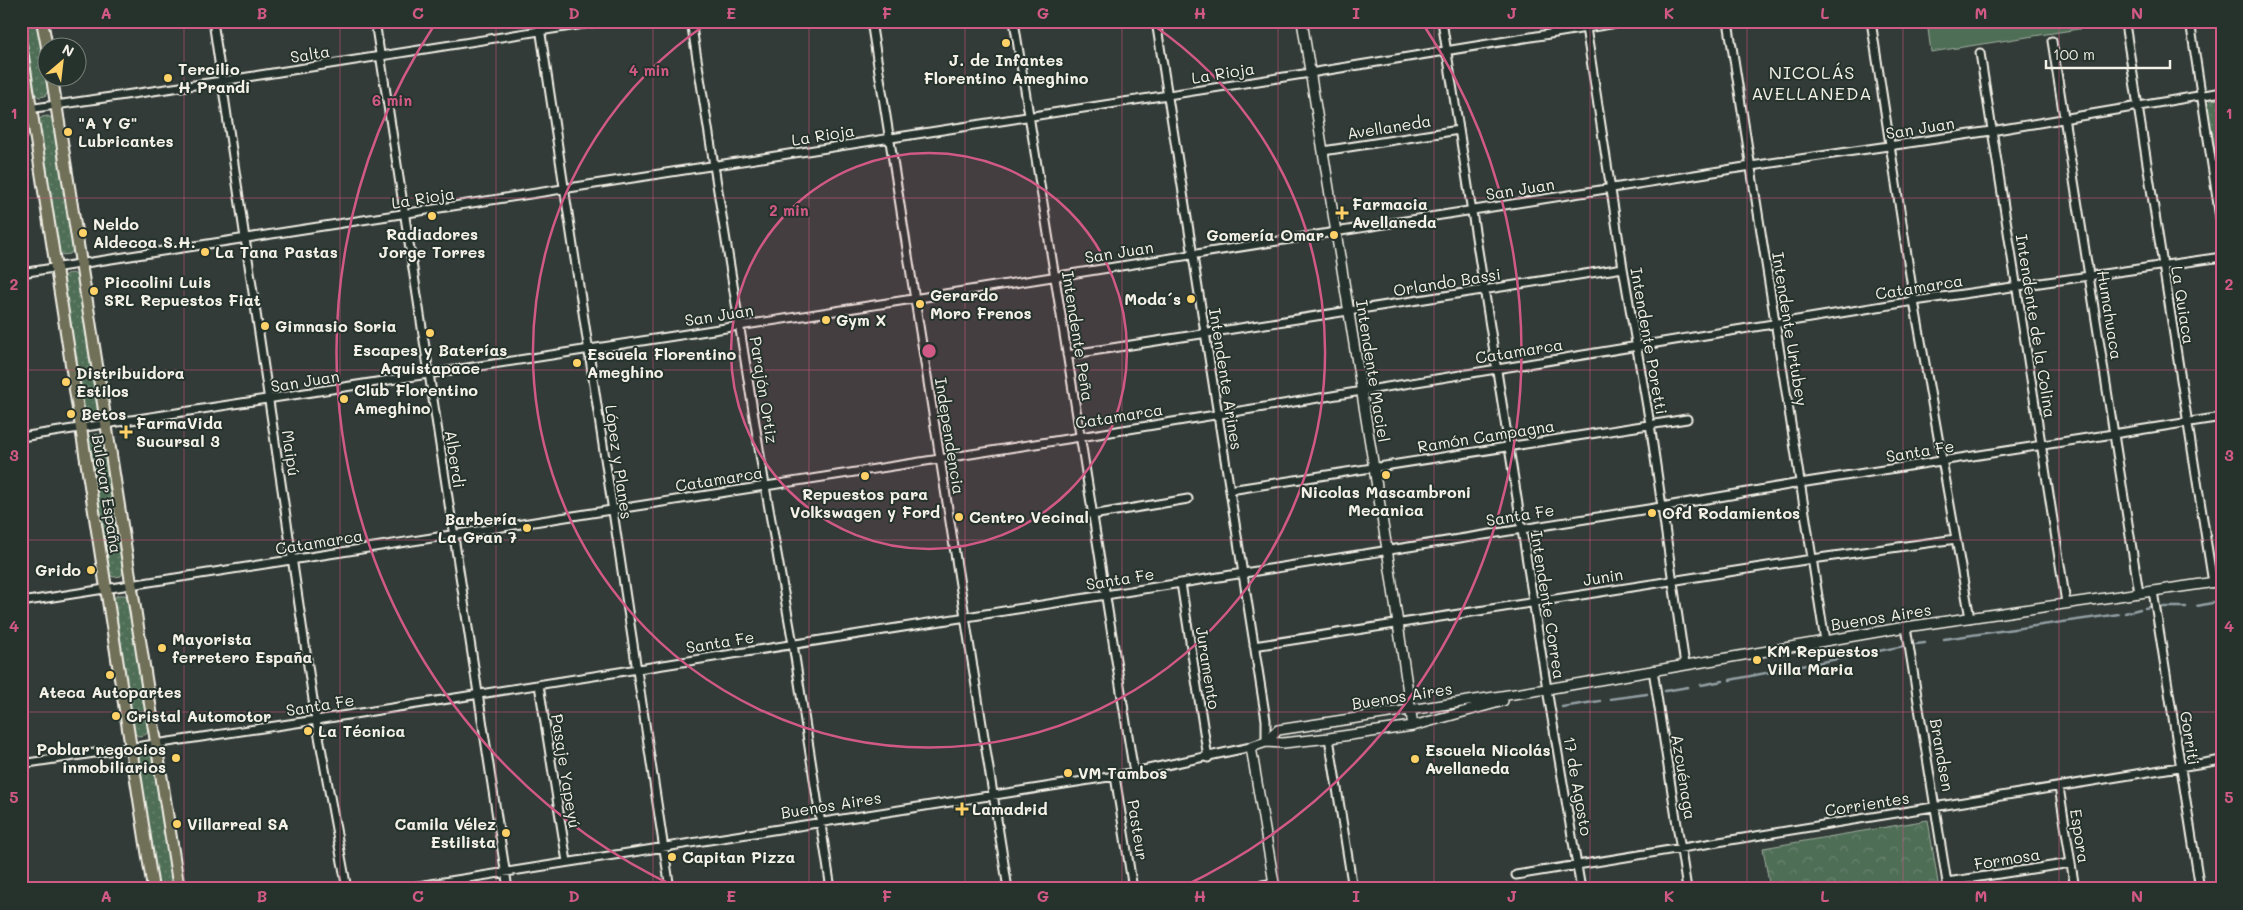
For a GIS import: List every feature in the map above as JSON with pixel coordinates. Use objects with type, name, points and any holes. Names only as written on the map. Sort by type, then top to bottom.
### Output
[{"type":"main road","points":[[42,21],[45,38]]},
{"type":"main road","name":"Intendente Maciel","points":[[1302,21],[1387,549],[1413,726]]},
{"type":"main road","name":"Bulevar España","points":[[21,44],[26,110],[55,268],[153,889]]},
{"type":"main road","name":"Bulevar España","points":[[54,88],[179,889]]},
{"type":"main road","name":"Buenos Aires","points":[[1266,742],[1278,730],[1547,689],[1906,627],[2217,582]]},
{"type":"main road","name":"Buenos Aires","points":[[1251,747],[1266,742],[1283,743],[1329,738],[1413,726],[1547,689]]},
{"type":"main road","points":[[1251,747],[1274,886]]},
{"type":"street","name":"Maipú","points":[[213,21],[316,720],[347,889]]},
{"type":"street","name":"Alberdi","points":[[375,21],[382,56],[428,375],[508,889]]},
{"type":"street","name":"López y Planes","points":[[539,21],[663,847]]},
{"type":"street","name":"Salta","points":[[26,110],[603,21]]},
{"type":"street","name":"Parajón Ortiz","points":[[691,21],[831,889]]},
{"type":"street","name":"Independencia","points":[[871,21],[1008,889]]},
{"type":"street","name":"Intendente Peña","points":[[1014,21],[1104,595],[1134,773]]},
{"type":"street","name":"Intendente Arines","points":[[1156,21],[1266,720],[1266,742]]},
{"type":"street","name":"Intendente Correa","points":[[1442,21],[1547,689]]},
{"type":"street","name":"La Rioja","points":[[21,273],[405,215],[1310,73],[1447,51],[1586,24],[1629,21]]},
{"type":"street","name":"Intendente Urtubey","points":[[1728,21],[1825,641]]},
{"type":"street","points":[[1871,21],[1914,301],[1970,618]]},
{"type":"street","points":[[2190,21],[2222,230]]},
{"type":"street","name":"Intendente Poretti","points":[[1586,24],[1623,268],[1650,424],[1685,665]]},
{"type":"street","name":"La Quiaca","points":[[2126,30],[2187,423],[2217,582]]},
{"type":"street","name":"Humahuaca","points":[[2052,41],[2139,593]]},
{"type":"street","name":"Intendente de la Colina","points":[[1980,53],[2066,603]]},
{"type":"street","name":"San Juan","points":[[21,437],[914,300],[1054,276],[1751,166],[1991,131],[2222,92]]},
{"type":"street","name":"Avellaneda","points":[[1323,151],[1459,130]]},
{"type":"street","name":"Catamarca","points":[[21,602],[1080,436],[1914,301],[2222,257]]},
{"type":"street","name":"Orlando Bassi","points":[[1067,355],[1623,268]]},
{"type":"street","name":"Santa Fe","points":[[21,764],[539,685],[2222,417]]},
{"type":"street","name":"Ramón Campagna","points":[[1230,490],[1686,419]]},
{"type":"street","points":[[1092,515],[1188,500]]},
{"type":"street","name":"Junin","points":[[1254,646],[1673,580],[1956,539]]},
{"type":"street","name":"Juramento","points":[[1181,583],[1208,758]]},
{"type":"street","name":"Gorriti","points":[[2153,591],[2200,889]]},
{"type":"street","name":"Brandsen","points":[[1906,627],[1948,886]]},
{"type":"street","name":"Azcuénaga","points":[[1653,670],[1687,889]]},
{"type":"street","name":"Pasaje Yapeyú","points":[[539,685],[567,862]]},
{"type":"street","name":"17 de Agosto","points":[[1547,689],[1581,889]]},
{"type":"street","points":[[1329,738],[1352,889]]},
{"type":"street","name":"Buenos Aires","points":[[399,889],[1134,773],[1251,747]]},
{"type":"street","name":"Corrientes","points":[[1516,875],[2222,760]]},
{"type":"street","name":"Pasteur","points":[[1115,776],[1133,889]]},
{"type":"street","name":"Espora","points":[[2059,787],[2075,889]]},
{"type":"street","points":[[663,847],[670,889]]},
{"type":"street","name":"Formosa","points":[[1948,886],[2071,863]]},
{"type":"street","points":[[1240,889],[1274,886]]},
{"type":"green space","points":[[23,21],[38,21],[40,38],[38,38],[38,88],[48,88],[48,91],[45,96],[39,97],[34,93]]},
{"type":"green space","points":[[1927,21],[2130,21],[1931,52]]},
{"type":"green space","points":[[2222,99],[2222,200],[2207,106],[2210,100]]},
{"type":"green space","points":[[48,116],[53,119],[73,250],[70,254],[63,255],[59,252],[38,121],[42,117]]},
{"type":"green space","points":[[73,273],[77,276],[99,412],[95,417],[84,415],[63,278],[66,274]]},
{"type":"green space","points":[[97,434],[103,437],[124,571],[121,576],[114,577],[109,575],[88,439],[90,436]]},
{"type":"green space","points":[[117,595],[125,595],[128,598],[149,731],[145,735],[138,736],[134,733],[113,600]]},
{"type":"green space","points":[[142,754],[150,754],[153,757],[173,889],[159,889],[138,759]]},
{"type":"green space","points":[[1928,820],[1939,889],[1770,889],[1763,848]]},
{"type":"waterway","points":[[2197,606],[2222,601]]},
{"type":"waterway","points":[[2145,608],[2150,607]]},
{"type":"waterway","points":[[2162,607],[2186,607]]},
{"type":"waterway","points":[[2125,613],[2140,609]]},
{"type":"waterway","points":[[1944,639],[2119,614]]},
{"type":"waterway","points":[[1916,644],[1925,643]]},
{"type":"waterway","points":[[1730,680],[1904,646]]},
{"type":"waterway","points":[[1701,685],[1723,681]]},
{"type":"waterway","points":[[1665,691],[1688,687]]},
{"type":"waterway","points":[[1610,699],[1647,694]]},
{"type":"waterway","points":[[1562,707],[1600,701]]},
{"type":"place","name":"J. de Infantes Florentino Ameghino","points":[[1006,43]]},
{"type":"place","name":"Tercilio H Prandi","points":[[168,78]]},
{"type":"place","name":"\"A Y G\" Lubricantes","points":[[68,132]]},
{"type":"place","name":"Farmacia Avellaneda","points":[[1342,213]]},
{"type":"place","name":"Radiadores Jorge Torres","points":[[432,216]]},
{"type":"place","name":"Neldo Aldecoa S.H.","points":[[83,233]]},
{"type":"place","name":"Gomería Omar","points":[[1334,235]]},
{"type":"place","name":"La Tana Pastas","points":[[205,252]]},
{"type":"place","name":"Piccolini Luis SRL Repuestos Fiat","points":[[94,291]]},
{"type":"place","name":"Moda´s","points":[[1191,299]]},
{"type":"place","name":"Gerardo Moro Frenos","points":[[920,304]]},
{"type":"place","name":"Gym X","points":[[826,320]]},
{"type":"place","name":"Gimnasio Soria","points":[[265,326]]},
{"type":"place","name":"Escapes y Baterías Aquistapace","points":[[430,333]]},
{"type":"place","name":"Escuela Florentino Ameghino","points":[[577,363]]},
{"type":"place","name":"Distribuidora Estilos","points":[[66,382]]},
{"type":"place","name":"Club Florentino Ameghino","points":[[344,399]]},
{"type":"place","name":"Betos","points":[[71,414]]},
{"type":"place","name":"FarmaVida Sucursal 3","points":[[126,432]]},
{"type":"place","name":"Nicolas Mascambroni Mecanica","points":[[1386,475]]},
{"type":"place","name":"Repuestos para Volkswagen y Ford","points":[[865,476]]},
{"type":"place","name":"Ofd Rodamientos","points":[[1652,513]]},
{"type":"place","name":"Centro Vecinal","points":[[959,517]]},
{"type":"place","name":"Barbería La Gran 7","points":[[527,528]]},
{"type":"place","name":"Grido","points":[[91,570]]},
{"type":"place","name":"Mayorista ferretero España","points":[[162,648]]},
{"type":"place","name":"KM Repuestos Villa Maria","points":[[1757,660]]},
{"type":"place","name":"Ateca Autopartes","points":[[110,675]]},
{"type":"place","name":"Cristal Automotor","points":[[116,716]]},
{"type":"place","name":"La Técnica","points":[[308,731]]},
{"type":"place","name":"Poblar negocios inmobiliarios","points":[[176,758]]},
{"type":"place","name":"Escuela Nicolás Avellaneda","points":[[1415,759]]},
{"type":"place","name":"VM Tambos","points":[[1068,773]]},
{"type":"place","name":"Lamadrid","points":[[962,809]]},
{"type":"place","name":"Villarreal SA","points":[[177,824]]},
{"type":"place","name":"Camila Vélez Estilista","points":[[506,833]]},
{"type":"place","name":"Capitan Pizza","points":[[672,857]]},
{"type":"district","name":"NICOLÁS AVELLANEDA","points":[[1812,83]]}]
